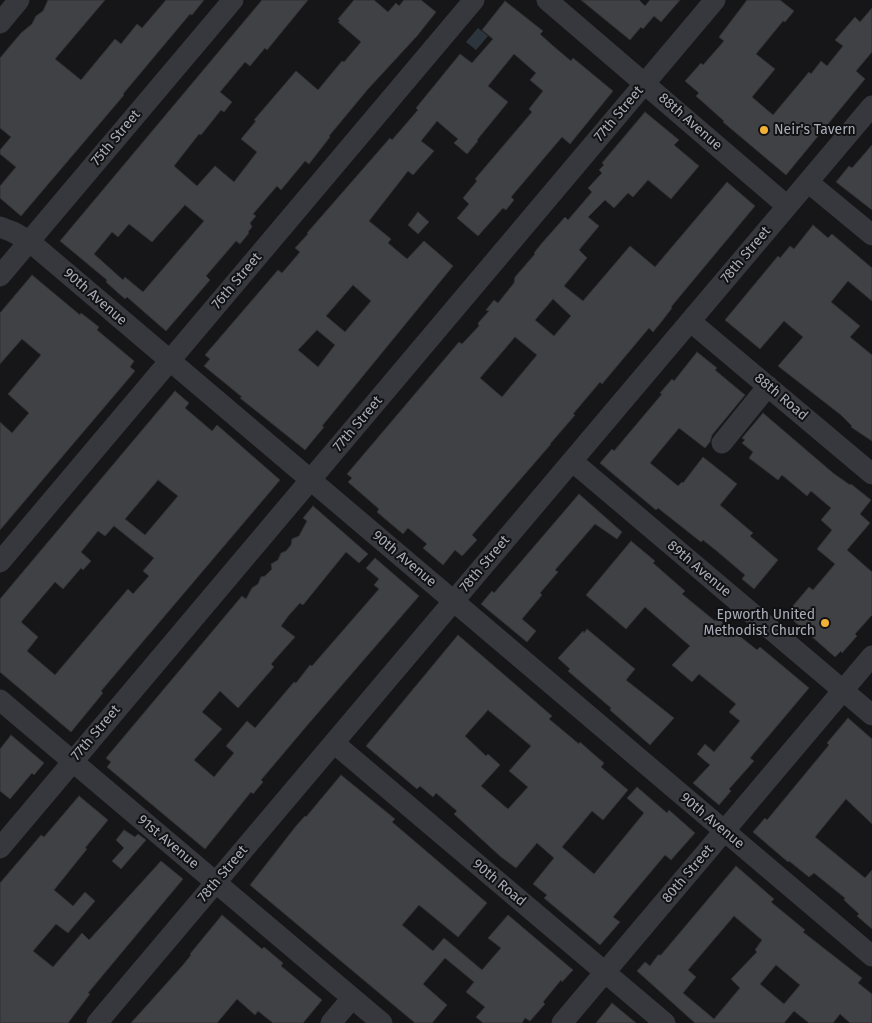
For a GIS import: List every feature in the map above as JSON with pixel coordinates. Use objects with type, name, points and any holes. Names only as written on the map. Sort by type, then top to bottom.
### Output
[{"type":"street","points":[[0,23],[19,0]]},
{"type":"street","name":"75th Street","points":[[0,276],[233,0]]},
{"type":"street","name":"76th Street","points":[[0,562],[474,0]]},
{"type":"street","name":"88th Avenue","points":[[547,0],[787,206]]},
{"type":"street","name":"77th Street","points":[[0,848],[715,0]]},
{"type":"street","name":"78th Street","points":[[97,1023],[872,106]]},
{"type":"street","points":[[808,182],[872,235]]},
{"type":"street","name":"90th Avenue","points":[[0,227],[30,241],[872,956]]},
{"type":"street","name":"88th Road","points":[[690,321],[872,474]]},
{"type":"street","points":[[722,443],[768,386]]},
{"type":"street","name":"89th Avenue","points":[[572,461],[872,715]]},
{"type":"street","name":"80th Street","points":[[562,1023],[872,656]]},
{"type":"street","name":"91st Avenue","points":[[0,700],[382,1023]]},
{"type":"street","name":"90th Road","points":[[334,743],[665,1023]]},
{"type":"street","points":[[331,1023],[352,998]]},
{"type":"shaded area","points":[[478,28],[488,36],[476,50],[466,42]]},
{"type":"building","points":[[48,0],[105,0],[55,59],[81,80],[115,39],[121,44],[137,24],[142,28],[166,0],[204,0],[192,15],[190,14],[21,216],[0,198],[0,186],[16,167],[0,154],[0,150],[11,137],[0,128],[0,58],[21,33],[32,24],[36,16],[43,11]]},
{"type":"building","points":[[262,0],[308,0],[267,50],[265,48],[250,66],[245,62],[220,92],[232,102],[224,112],[221,110],[201,135],[199,134],[174,166],[197,186],[215,166],[234,182],[257,152],[241,139],[256,121],[254,120],[296,71],[318,90],[361,42],[338,22],[340,21],[338,19],[354,0],[374,0],[388,12],[396,3],[399,6],[404,0],[421,0],[436,12],[417,36],[368,89],[329,136],[309,164],[305,161],[281,190],[277,186],[253,214],[256,216],[250,223],[252,227],[249,233],[240,244],[236,241],[206,276],[210,280],[166,331],[127,297],[125,299],[106,282],[107,280],[60,241]],"holes":[[[185,205],[204,221],[143,292],[125,277],[123,280],[94,254],[112,232],[118,237],[129,224],[152,242]]]},
{"type":"building","points":[[581,0],[639,0],[645,6],[650,0],[680,0],[661,22],[654,16],[630,40]]},
{"type":"building","points":[[747,0],[780,0],[794,11],[785,22],[783,21],[756,54],[775,69],[752,97],[773,115],[809,72],[811,74],[821,61],[827,66],[843,46],[835,40],[855,17],[860,22],[872,8],[872,52],[856,71],[865,79],[786,175],[723,122],[696,96],[699,93],[685,81],[701,63],[703,65],[724,41],[719,37]]},
{"type":"building","points":[[505,1],[543,31],[540,34],[571,61],[573,58],[613,91],[570,144],[562,137],[511,197],[514,200],[506,210],[503,208],[478,236],[457,218],[469,204],[463,198],[477,181],[475,179],[532,112],[529,109],[543,91],[530,80],[536,73],[514,54],[488,86],[508,102],[467,154],[454,143],[458,139],[437,121],[421,141],[434,151],[413,175],[408,171],[369,221],[391,239],[388,243],[407,259],[424,241],[453,266],[322,426],[324,427],[305,450],[240,398],[242,397],[204,366],[210,359],[205,355],[278,270],[282,273],[300,252],[295,248],[307,233],[390,138],[392,140],[418,110],[416,108],[460,54],[472,63],[493,39],[482,30]],"holes":[[[353,285],[371,301],[345,332],[326,316]],[[317,330],[335,345],[318,367],[298,350]]]},
{"type":"building","points":[[645,112],[679,140],[674,145],[699,166],[671,199],[648,180],[633,197],[628,193],[614,208],[605,200],[588,217],[599,226],[579,250],[587,258],[564,286],[583,301],[630,246],[655,267],[727,182],[755,206],[671,307],[653,332],[649,328],[602,384],[600,382],[551,444],[472,535],[477,540],[462,556],[455,550],[443,565],[423,548],[427,544],[408,528],[403,534],[377,512],[379,509],[348,482],[352,478],[347,474],[459,342],[462,344],[479,326],[478,323],[489,311],[486,310],[494,300],[498,303],[514,283],[515,277],[542,243],[565,217],[568,220],[592,192],[588,188],[602,173],[599,170],[604,165],[602,163]],"holes":[[[553,299],[571,316],[554,336],[535,320]],[[515,337],[537,355],[502,397],[480,378]]]},
{"type":"building","points":[[872,145],[872,210],[836,182],[849,166],[852,168]]},
{"type":"building","points":[[418,212],[429,222],[418,234],[408,225]]},
{"type":"building","points":[[813,225],[828,238],[832,234],[872,268],[872,301],[848,281],[831,302],[860,326],[850,337],[872,355],[872,441],[851,427],[841,415],[778,366],[803,337],[784,321],[760,349],[725,320],[778,256],[780,258],[790,246],[794,249]]},
{"type":"building","points":[[32,275],[80,315],[81,313],[99,327],[97,330],[134,361],[130,367],[135,371],[0,530],[0,422],[12,433],[29,413],[8,394],[41,355],[22,339],[0,364],[0,313]]},
{"type":"building","points":[[697,352],[745,395],[712,435],[710,442],[705,448],[679,428],[650,463],[678,486],[683,483],[703,457],[737,484],[720,505],[753,533],[750,536],[778,560],[754,589],[742,579],[745,575],[718,552],[703,540],[701,542],[658,508],[656,510],[600,463],[612,449],[614,451],[662,394],[660,393],[672,379],[674,381]]},
{"type":"building","points":[[175,391],[189,403],[185,408],[212,431],[217,425],[280,480],[101,691],[103,693],[71,732],[0,672],[0,599]],"holes":[[[158,480],[178,496],[145,535],[125,519]],[[114,526],[154,558],[143,571],[149,576],[133,594],[128,589],[55,675],[27,651],[38,637],[21,622],[55,582],[63,589],[81,568],[83,570],[91,561],[81,552],[98,531],[105,536]]]},
{"type":"building","points":[[763,413],[833,473],[871,500],[860,514],[870,523],[847,550],[872,572],[872,615],[855,634],[857,636],[842,653],[841,651],[835,657],[786,614],[809,587],[813,590],[835,564],[817,549],[832,530],[821,520],[831,508],[811,491],[807,496],[782,475],[778,480],[749,458],[753,452],[742,443],[745,440],[742,438]]},
{"type":"building","points":[[579,494],[622,532],[617,539],[595,524],[555,570],[558,572],[540,593],[542,595],[522,619],[536,631],[527,642],[481,604],[492,591],[494,593]]},
{"type":"building","points":[[313,506],[368,554],[359,563],[346,552],[303,605],[300,603],[289,615],[281,626],[295,637],[271,664],[274,667],[238,708],[220,691],[202,712],[222,729],[194,760],[214,777],[234,753],[226,746],[247,721],[255,728],[294,682],[296,683],[310,665],[312,666],[379,589],[374,585],[379,579],[366,568],[375,558],[419,596],[310,722],[261,780],[263,782],[253,794],[251,792],[205,849],[107,767],[111,762],[106,758],[242,596],[246,599],[261,577],[265,576],[272,569],[271,564],[278,560],[281,553],[286,551],[291,545],[292,539],[299,536],[307,521],[303,518]]},
{"type":"building","points":[[631,541],[655,561],[653,563],[685,591],[682,594],[715,621],[717,618],[757,650],[760,647],[809,688],[750,758],[754,761],[729,789],[731,791],[719,805],[693,783],[710,765],[697,754],[705,744],[714,752],[740,721],[729,712],[736,704],[699,674],[692,682],[672,665],[690,646],[645,607],[626,629],[586,595]]},
{"type":"building","points":[[587,629],[635,669],[626,680],[674,718],[650,745],[568,671],[570,669],[558,658]]},
{"type":"building","points":[[458,635],[552,716],[549,719],[604,763],[601,767],[628,790],[603,820],[592,811],[562,847],[594,874],[644,813],[627,798],[637,787],[667,813],[669,810],[695,833],[671,860],[665,855],[613,917],[620,922],[600,945],[544,898],[547,895],[533,884],[554,858],[537,843],[516,868],[501,857],[454,814],[457,811],[436,793],[433,797],[420,786],[417,789],[366,746]],"holes":[[[488,710],[531,746],[509,771],[528,787],[508,809],[481,786],[500,765],[488,754],[486,756],[465,736]]]},
{"type":"building","points":[[848,718],[872,739],[872,824],[846,799],[815,837],[865,878],[872,870],[872,929],[857,916],[859,914],[844,900],[845,898],[814,873],[809,877],[788,862],[753,832],[765,818],[767,820],[829,745],[827,743]]},
{"type":"building","points":[[11,735],[44,763],[34,775],[32,773],[10,799],[0,791],[0,749]]},
{"type":"building","points":[[341,775],[395,819],[392,822],[487,903],[458,937],[419,905],[402,925],[433,951],[444,938],[482,970],[501,948],[488,938],[508,915],[573,970],[562,982],[561,980],[543,1002],[545,1004],[530,1021],[525,1018],[522,1023],[483,1023],[476,1017],[485,1007],[466,992],[474,982],[445,958],[423,984],[447,1005],[432,1023],[415,1023],[250,885],[296,826],[306,817]]},
{"type":"building","points":[[79,796],[108,820],[54,890],[73,906],[85,892],[95,901],[68,933],[56,924],[33,951],[53,967],[82,933],[89,940],[161,861],[183,879],[88,993],[90,994],[68,1023],[0,1023],[0,883],[41,835],[44,837]]},
{"type":"building","points":[[124,830],[135,837],[138,834],[146,840],[121,869],[112,861],[124,848],[116,840]]},
{"type":"building","points":[[736,866],[774,899],[771,902],[805,930],[803,932],[862,978],[858,983],[872,994],[872,1023],[850,1023],[840,1014],[833,1023],[809,1023],[794,1011],[784,1023],[695,1023],[637,971],[645,962],[650,966],[658,955],[661,955]],"holes":[[[734,916],[762,940],[755,950],[757,952],[731,979],[740,988],[714,1019],[683,993],[696,977],[688,970]],[[776,965],[800,985],[784,1004],[760,984]]]},
{"type":"building","points":[[222,915],[262,949],[264,947],[283,963],[281,966],[322,1000],[303,1023],[273,1023],[258,1011],[255,1015],[237,999],[217,1023],[131,1023],[183,965]]},
{"type":"building","points":[[612,1003],[636,1023],[596,1023]]},
{"type":"place","name":"Neir's Tavern","points":[[764,130]]},
{"type":"place","name":"Epworth United Methodist Church","points":[[825,623]]}]
